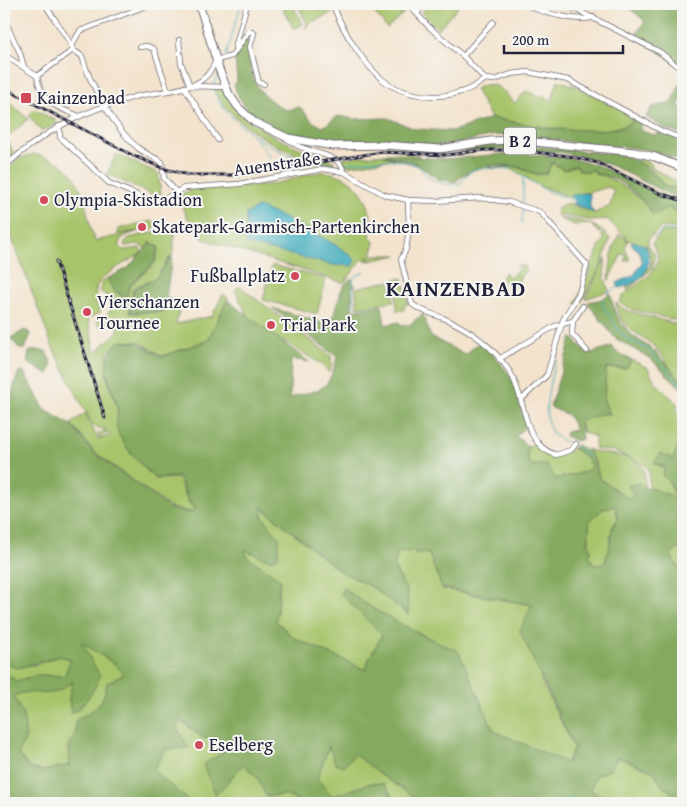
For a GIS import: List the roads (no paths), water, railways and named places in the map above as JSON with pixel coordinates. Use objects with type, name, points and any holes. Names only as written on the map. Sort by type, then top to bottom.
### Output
[{"type":"main road","name":"B 2","points":[[199,4],[226,87],[238,107],[261,126],[288,138],[333,146],[384,145],[440,148],[490,141],[514,140],[636,152],[655,156],[683,168]]},
{"type":"street","points":[[45,4],[72,48],[82,56],[85,68],[106,106],[124,133],[137,146],[162,162],[164,178],[177,194]]},
{"type":"street","points":[[37,76],[72,48],[80,32],[150,4]]},
{"type":"street","points":[[231,56],[247,4]]},
{"type":"street","points":[[333,4],[341,23],[362,56],[379,76],[395,87],[422,95],[444,95],[464,91],[485,79],[496,80],[522,72],[562,78],[662,131],[683,140]]},
{"type":"street","points":[[408,4],[429,28],[463,56],[485,79]]},
{"type":"street","points":[[417,13],[426,4]]},
{"type":"street","points":[[568,5],[660,52],[683,71]]},
{"type":"street","points":[[528,6],[556,17],[574,17],[585,20],[593,17]]},
{"type":"street","points":[[4,20],[20,53],[24,67]]},
{"type":"street","points":[[463,56],[493,22]]},
{"type":"street","points":[[190,86],[206,77],[218,59],[231,56],[249,31],[254,33],[250,47],[253,64],[259,83],[264,84]]},
{"type":"street","points":[[179,40],[181,63],[190,86]]},
{"type":"street","points":[[140,47],[147,46],[154,49],[168,89]]},
{"type":"street","points":[[13,60],[20,53]]},
{"type":"street","points":[[4,55],[37,76],[41,93],[46,100],[79,116]]},
{"type":"street","points":[[4,167],[42,135],[79,116],[106,106],[168,89],[190,86],[226,87]]},
{"type":"street","points":[[184,87],[218,140]]},
{"type":"street","name":"Auenstraße","points":[[59,126],[60,137],[109,183],[150,201],[159,201],[177,194],[184,188],[239,184],[323,169],[343,170],[385,195],[408,200],[428,202],[480,198],[509,202],[540,212],[588,265],[579,293],[563,324]]},
{"type":"street","points":[[288,138],[294,145],[339,162],[343,170]]},
{"type":"street","points":[[408,200],[409,229],[406,249],[401,260],[412,304],[464,329],[485,343],[510,372],[522,399],[528,426],[543,448],[556,455],[575,445]]},
{"type":"street","points":[[583,306],[572,322],[572,334],[587,351]]},
{"type":"street","points":[[499,359],[534,337],[572,322]]},
{"type":"street","points":[[522,399],[547,375],[563,324]]},
{"type":"water","points":[[583,193],[590,194],[590,207],[594,213],[572,203],[577,202],[570,196]]},
{"type":"water","points":[[258,207],[326,239],[355,260],[353,266],[333,265],[246,244],[246,214]]},
{"type":"water","points":[[633,241],[646,246],[648,254],[647,268],[640,279],[619,288],[617,283],[634,275],[642,262],[639,251],[631,244]]},
{"type":"waterway","points":[[226,56],[241,4]]},
{"type":"waterway","points":[[221,67],[225,60]]},
{"type":"waterway","points":[[218,76],[214,86],[217,99],[233,119],[256,137],[288,154],[312,161],[336,164]]},
{"type":"waterway","points":[[253,135],[271,158]]},
{"type":"waterway","points":[[345,163],[382,160],[400,161],[418,166],[433,180],[454,185],[459,185],[466,175],[476,168],[511,169],[547,191],[578,202]]},
{"type":"waterway","points":[[523,179],[523,203]]},
{"type":"waterway","points":[[522,222],[523,209]]},
{"type":"waterway","points":[[654,238],[663,230],[683,232]]},
{"type":"waterway","points":[[355,307],[352,285],[354,277],[364,272]]},
{"type":"waterway","points":[[608,293],[618,287]]},
{"type":"waterway","points":[[603,298],[603,306],[620,332],[627,339],[648,349],[683,387]]},
{"type":"waterway","points":[[566,325],[551,379],[548,394],[547,420],[555,436],[573,445]]},
{"type":"waterway","points":[[576,446],[589,457]]},
{"type":"waterway","points":[[565,803],[573,794]]},
{"type":"railway","points":[[4,88],[132,155],[165,169],[189,175],[238,175],[382,152],[446,155],[484,150],[515,150],[569,156],[598,163],[659,193],[683,201]]},
{"type":"railway","points":[[56,261],[105,418]]},
{"type":"place","name":"Kainzenbad","points":[[26,98]]},
{"type":"place","name":"Olympia-Skistadion","points":[[44,200]]},
{"type":"place","name":"Skatepark-Garmisch-Partenkirchen","points":[[142,227]]},
{"type":"place","name":"Fußballplatz","points":[[295,276]]},
{"type":"place","name":"Vierschanzen Tournee","points":[[87,312]]},
{"type":"place","name":"Trial Park","points":[[271,325]]},
{"type":"place","name":"Eselberg","points":[[199,745]]},
{"type":"district","name":"KAINZENBAD","points":[[456,288]]}]
